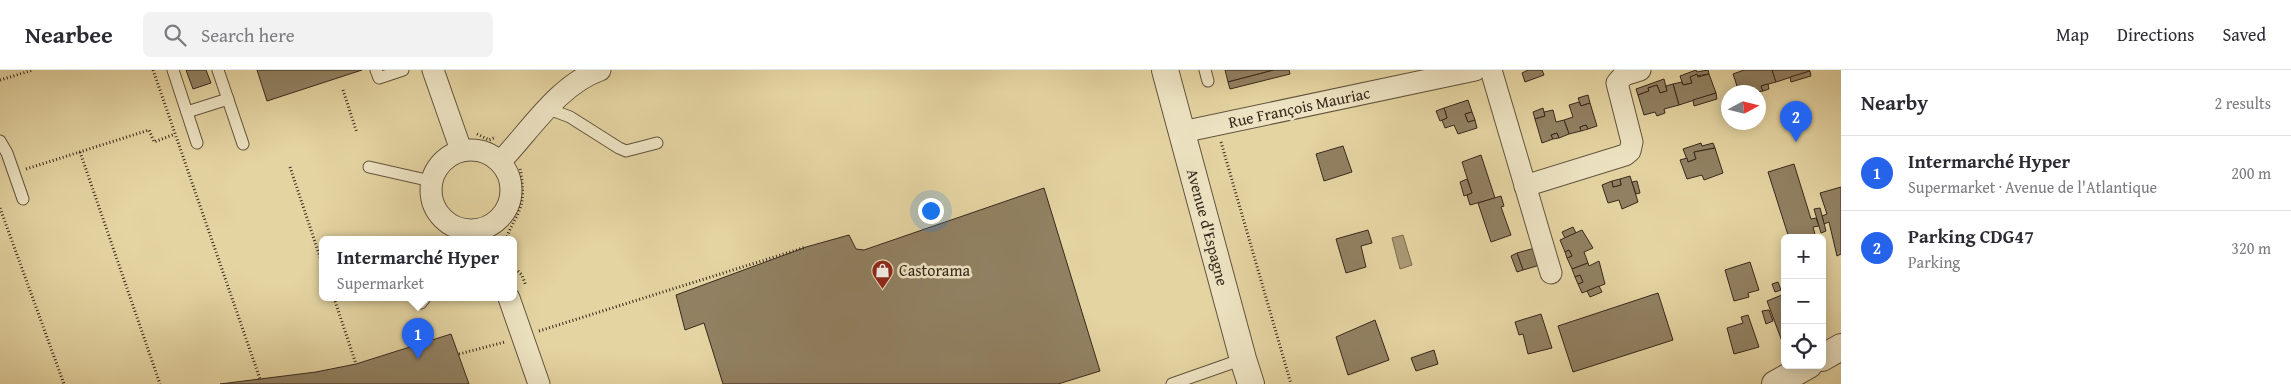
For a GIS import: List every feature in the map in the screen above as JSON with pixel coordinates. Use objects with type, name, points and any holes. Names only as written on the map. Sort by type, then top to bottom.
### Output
[{"type":"street","points":[[434,70],[461,150]]},
{"type":"street","points":[[510,162],[482,151],[461,150],[450,154],[441,162],[431,181],[430,193],[433,205],[439,216],[457,235],[472,231],[486,234],[505,212],[510,199],[511,186],[507,173],[510,162],[548,109],[564,91],[582,78],[600,70]]},
{"type":"street","name":"Avenue d'Espagne","points":[[1165,70],[1243,360],[1252,384]]},
{"type":"street","name":"Rue François Mauriac","points":[[1182,132],[1475,70]]},
{"type":"street","points":[[1491,70],[1551,273]]},
{"type":"street","points":[[1525,186],[1625,155],[1630,151],[1632,142],[1617,83],[1624,75],[1640,70]]},
{"type":"street","points":[[509,301],[513,339],[539,384]]},
{"type":"street","points":[[1826,356],[1841,347]]},
{"type":"street","points":[[1775,384],[1802,369]]},
{"type":"lane","points":[[173,70],[198,143]]},
{"type":"lane","points":[[218,70],[243,144]]},
{"type":"lane","points":[[376,70],[379,78],[403,70]]},
{"type":"lane","points":[[187,112],[228,99]]},
{"type":"lane","points":[[548,109],[570,117],[618,148],[626,151],[657,143]]},
{"type":"lane","points":[[0,142],[7,153],[23,199]]},
{"type":"lane","points":[[369,167],[431,181]]},
{"type":"lane","points":[[1172,384],[1243,360]]},
{"type":"path","points":[[0,80],[32,70]]},
{"type":"path","points":[[153,70],[260,380]]},
{"type":"path","points":[[343,90],[357,134]]},
{"type":"path","points":[[1216,125],[1291,384]]},
{"type":"path","points":[[14,173],[148,130],[154,142],[176,134]]},
{"type":"path","points":[[80,152],[160,384]]},
{"type":"path","points":[[507,236],[520,209],[523,192],[510,162]]},
{"type":"path","points":[[290,167],[319,254]]},
{"type":"path","points":[[0,208],[64,384]]},
{"type":"path","points":[[459,354],[513,339],[806,247]]},
{"type":"path","points":[[335,301],[356,364]]},
{"type":"shaded area","points":[[1403,235],[1412,265],[1400,269],[1392,238]]},
{"type":"building","points":[[186,70],[206,70],[211,83],[193,89]]},
{"type":"building","points":[[257,70],[362,70],[267,101]]},
{"type":"building","points":[[1225,70],[1274,70],[1228,82]]},
{"type":"building","points":[[1274,70],[1289,70],[1290,74],[1230,89],[1228,82]]},
{"type":"building","points":[[1528,70],[1542,70],[1544,75],[1525,82],[1522,73]]},
{"type":"building","points":[[1696,70],[1697,72],[1708,70],[1709,74],[1690,77],[1692,83],[1683,85],[1680,76]]},
{"type":"building","points":[[1744,70],[1772,70],[1776,82],[1765,85],[1737,85],[1733,74]]},
{"type":"building","points":[[1772,70],[1809,70],[1810,71],[1776,82]]},
{"type":"building","points":[[1810,71],[1811,76],[1791,82],[1790,77]]},
{"type":"building","points":[[1697,74],[1698,77],[1709,74],[1716,93],[1679,105],[1673,84],[1682,82],[1683,85],[1692,83],[1690,77]]},
{"type":"building","points":[[1664,79],[1667,91],[1660,93],[1657,85],[1648,88],[1649,91],[1638,95],[1636,89]]},
{"type":"building","points":[[1673,84],[1679,105],[1664,109],[1665,113],[1657,116],[1655,112],[1644,115],[1638,95],[1649,91],[1648,88],[1657,85],[1660,93],[1667,91],[1666,86]]},
{"type":"building","points":[[1716,93],[1717,99],[1694,106],[1693,100]]},
{"type":"building","points":[[1588,95],[1590,103],[1581,106],[1578,98]]},
{"type":"building","points":[[1468,100],[1472,112],[1465,114],[1468,122],[1475,120],[1477,128],[1458,134],[1454,125],[1445,128],[1442,120],[1447,118],[1444,108]]},
{"type":"building","points":[[1579,102],[1581,106],[1590,103],[1597,126],[1588,129],[1586,125],[1580,127],[1581,131],[1569,134],[1564,120],[1573,117],[1569,105]]},
{"type":"building","points":[[1444,108],[1447,118],[1440,121],[1436,111]]},
{"type":"building","points":[[1543,108],[1545,116],[1535,119],[1533,112]]},
{"type":"building","points":[[1553,110],[1556,122],[1564,120],[1569,134],[1559,138],[1557,133],[1551,135],[1553,139],[1542,143],[1535,119],[1545,116],[1544,112]]},
{"type":"building","points":[[1472,112],[1475,120],[1468,122],[1465,114]]},
{"type":"building","points":[[1586,125],[1588,129],[1581,131],[1580,127]]},
{"type":"building","points":[[1557,133],[1559,138],[1553,139],[1551,135]]},
{"type":"building","points":[[1701,143],[1702,146],[1713,143],[1715,148],[1694,152],[1696,159],[1688,162],[1683,149]]},
{"type":"building","points":[[1343,146],[1352,172],[1324,181],[1316,154]]},
{"type":"building","points":[[1715,148],[1723,173],[1704,180],[1702,175],[1687,179],[1680,160],[1687,158],[1688,162],[1696,159],[1694,152]]},
{"type":"building","points":[[1481,155],[1495,198],[1470,205],[1467,195],[1472,193],[1462,162]]},
{"type":"building","points":[[1794,164],[1811,219],[1816,218],[1819,226],[1813,227],[1815,234],[1788,234],[1768,172]]},
{"type":"building","points":[[1630,176],[1638,202],[1622,209],[1619,200],[1608,203],[1602,185],[1612,181],[1613,187],[1621,185],[1620,179]]},
{"type":"building","points":[[1467,179],[1472,193],[1464,196],[1460,182]]},
{"type":"building","points":[[1620,179],[1621,185],[1613,187],[1612,181]]},
{"type":"building","points":[[1637,181],[1640,193],[1636,194],[1632,182]]},
{"type":"building","points":[[1841,187],[1841,254],[1837,256],[1829,222],[1824,224],[1822,216],[1827,214],[1820,193]]},
{"type":"building","name":"Castorama","points":[[1044,188],[1100,371],[1058,384],[723,384],[704,323],[685,330],[676,295],[806,247],[849,235],[856,249],[864,250]]},
{"type":"building","points":[[1501,196],[1504,206],[1501,207],[1511,235],[1491,242],[1478,203]]},
{"type":"building","points":[[1820,208],[1826,231],[1821,233],[1814,209]]},
{"type":"building","points":[[1573,227],[1576,233],[1565,238],[1562,232]]},
{"type":"building","points":[[1368,230],[1372,243],[1361,246],[1366,267],[1346,273],[1336,239]]},
{"type":"building","points":[[1582,230],[1593,248],[1584,252],[1588,263],[1572,269],[1567,258],[1572,256],[1569,250],[1565,252],[1560,240]]},
{"type":"building","points":[[1535,248],[1540,265],[1523,270],[1517,253]]},
{"type":"building","points":[[1569,250],[1572,256],[1567,258],[1565,252]]},
{"type":"building","points":[[1517,253],[1523,270],[1517,272],[1511,256]]},
{"type":"building","points":[[1599,261],[1605,284],[1582,293],[1578,284],[1583,282],[1580,275],[1575,277],[1572,269],[1588,263],[1589,266]]},
{"type":"building","points":[[1750,262],[1759,290],[1748,293],[1749,297],[1734,301],[1725,270]]},
{"type":"building","points":[[1580,275],[1583,282],[1578,284],[1575,277]]},
{"type":"building","points":[[1778,282],[1781,290],[1775,292],[1772,284]]},
{"type":"building","points":[[1599,286],[1602,292],[1590,297],[1587,291]]},
{"type":"building","points":[[1658,293],[1673,340],[1573,372],[1558,326]]},
{"type":"building","points":[[1781,295],[1781,339],[1767,301]]},
{"type":"building","points":[[1769,310],[1773,321],[1766,324],[1762,311]]},
{"type":"building","points":[[1541,314],[1552,348],[1528,354],[1523,334],[1519,335],[1515,322]]},
{"type":"building","points":[[1748,315],[1759,347],[1734,354],[1727,328],[1743,323],[1741,317]]},
{"type":"building","points":[[1375,320],[1389,360],[1348,375],[1336,337]]},
{"type":"building","points":[[451,334],[469,384],[220,384],[316,372],[356,364]]},
{"type":"building","points":[[1434,350],[1438,364],[1416,371],[1411,358]]},
{"type":"place","name":"Parking CDG47","points":[[1796,142]]},
{"type":"place","name":"Castorama","points":[[883,289]]},
{"type":"place","name":"Intermarché Hyper","points":[[418,359]]}]
